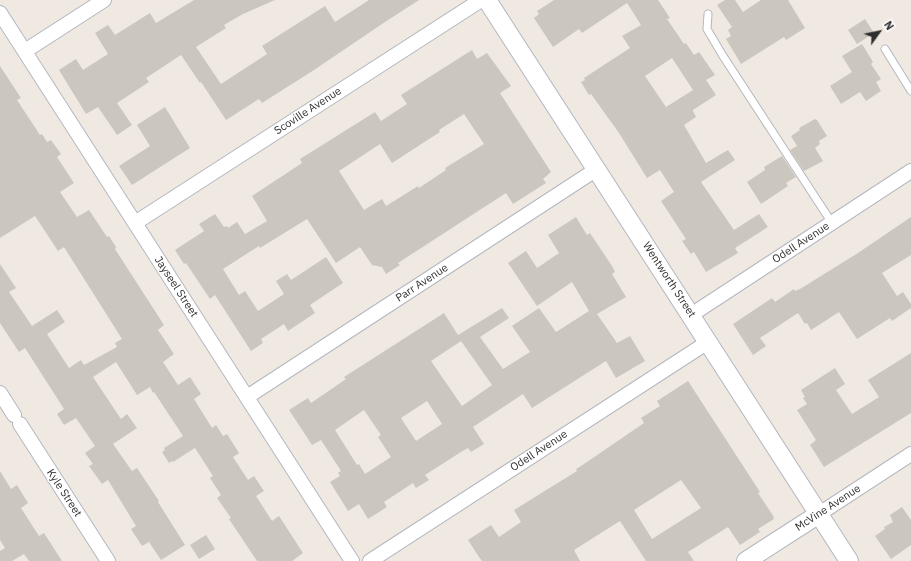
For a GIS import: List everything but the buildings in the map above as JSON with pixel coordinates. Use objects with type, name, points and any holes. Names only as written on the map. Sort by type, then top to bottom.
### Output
[{"type":"street","points":[[24,51],[104,0]]},
{"type":"street","name":"Scoville Avenue","points":[[135,223],[481,0]]},
{"type":"street","name":"Wentworth Street","points":[[487,0],[849,561]]},
{"type":"street","name":"Jayseel Street","points":[[0,13],[352,561]]},
{"type":"street","name":"Parr Avenue","points":[[247,397],[597,169]]},
{"type":"street","name":"Odell Avenue","points":[[691,315],[911,172]]},
{"type":"street","name":"Odell Avenue","points":[[370,561],[708,342]]},
{"type":"street","name":"Kyle Street","points":[[0,393],[108,561]]},
{"type":"street","name":"McVine Avenue","points":[[746,561],[911,454]]},
{"type":"lane","points":[[708,14],[707,30],[832,223]]},
{"type":"lane","points":[[886,49],[911,91]]}]
